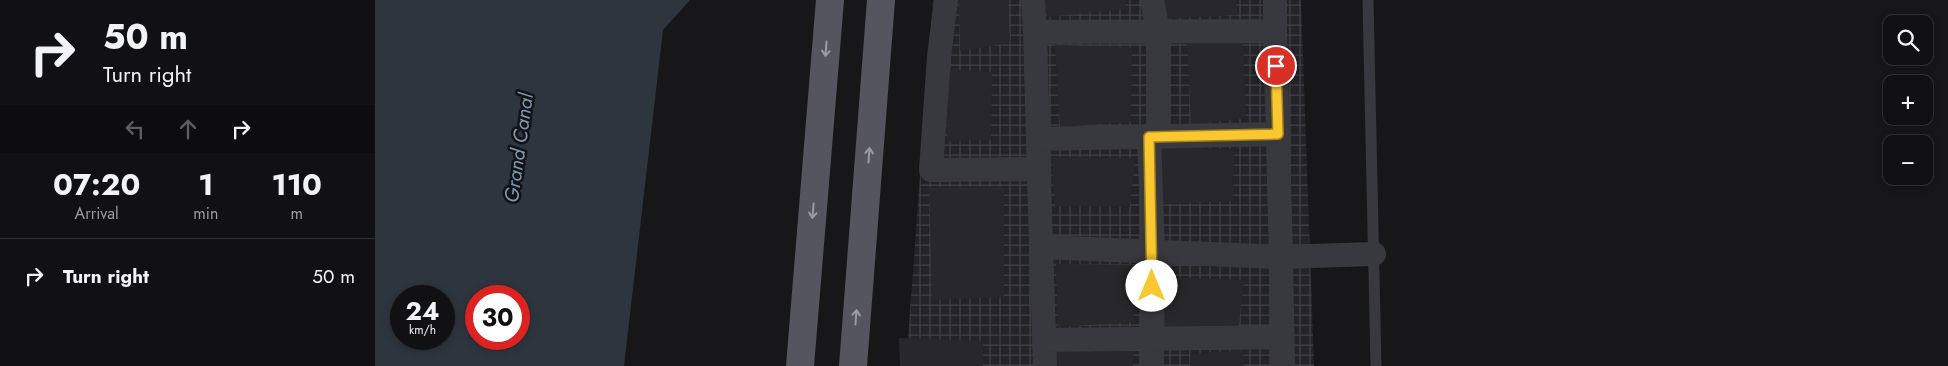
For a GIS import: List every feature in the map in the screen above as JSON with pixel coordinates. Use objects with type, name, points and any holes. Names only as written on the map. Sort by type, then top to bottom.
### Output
[{"type":"main road","points":[[800,366],[830,0]]},
{"type":"main road","points":[[853,366],[881,0]]},
{"type":"street","points":[[946,0],[939,58],[931,170],[1039,169]]},
{"type":"street","points":[[1033,0],[1045,366]]},
{"type":"street","points":[[1152,0],[1158,32],[1153,137],[1152,366]]},
{"type":"street","points":[[1275,0],[1283,366]]},
{"type":"street","points":[[1035,32],[1275,31]]},
{"type":"street","points":[[1038,139],[1278,134]]},
{"type":"street","points":[[1041,247],[1281,257],[1374,254]]},
{"type":"street","points":[[1044,340],[1282,337]]},
{"type":"lane","points":[[1368,0],[1376,366]]},
{"type":"shaded area","points":[[933,0],[1301,0],[1314,366],[906,366]]},
{"type":"water","name":"Grand Canal","points":[[375,0],[690,0],[663,30],[624,366],[375,366]]},
{"type":"building","points":[[959,0],[1008,0],[1010,43],[960,51]]},
{"type":"building","points":[[1045,0],[1126,0],[1125,9],[1047,17]]},
{"type":"building","points":[[1161,0],[1236,0],[1237,15],[1162,19]]},
{"type":"building","points":[[1187,39],[1243,40],[1246,118],[1191,125]]},
{"type":"building","points":[[1055,45],[1132,47],[1131,122],[1060,127]]},
{"type":"building","points":[[946,69],[992,72],[991,140],[947,141]]},
{"type":"building","points":[[1159,147],[1234,149],[1233,201],[1159,204]]},
{"type":"building","points":[[1051,157],[1135,158],[1130,207],[1055,206]]},
{"type":"building","points":[[1004,186],[1004,297],[932,300],[929,187]]},
{"type":"building","points":[[1056,264],[1135,265],[1134,322],[1058,327]]},
{"type":"building","points":[[1157,277],[1244,280],[1238,332],[1159,332]]},
{"type":"building","points":[[899,338],[983,341],[983,366],[900,366]]},
{"type":"building","points":[[1243,350],[1244,366],[1190,366],[1190,354]]},
{"type":"building","points":[[1134,351],[1133,366],[1056,366],[1056,352]]},
{"type":"route","points":[[1152,286],[1153,251],[1149,137],[1278,134],[1276,66]]}]
